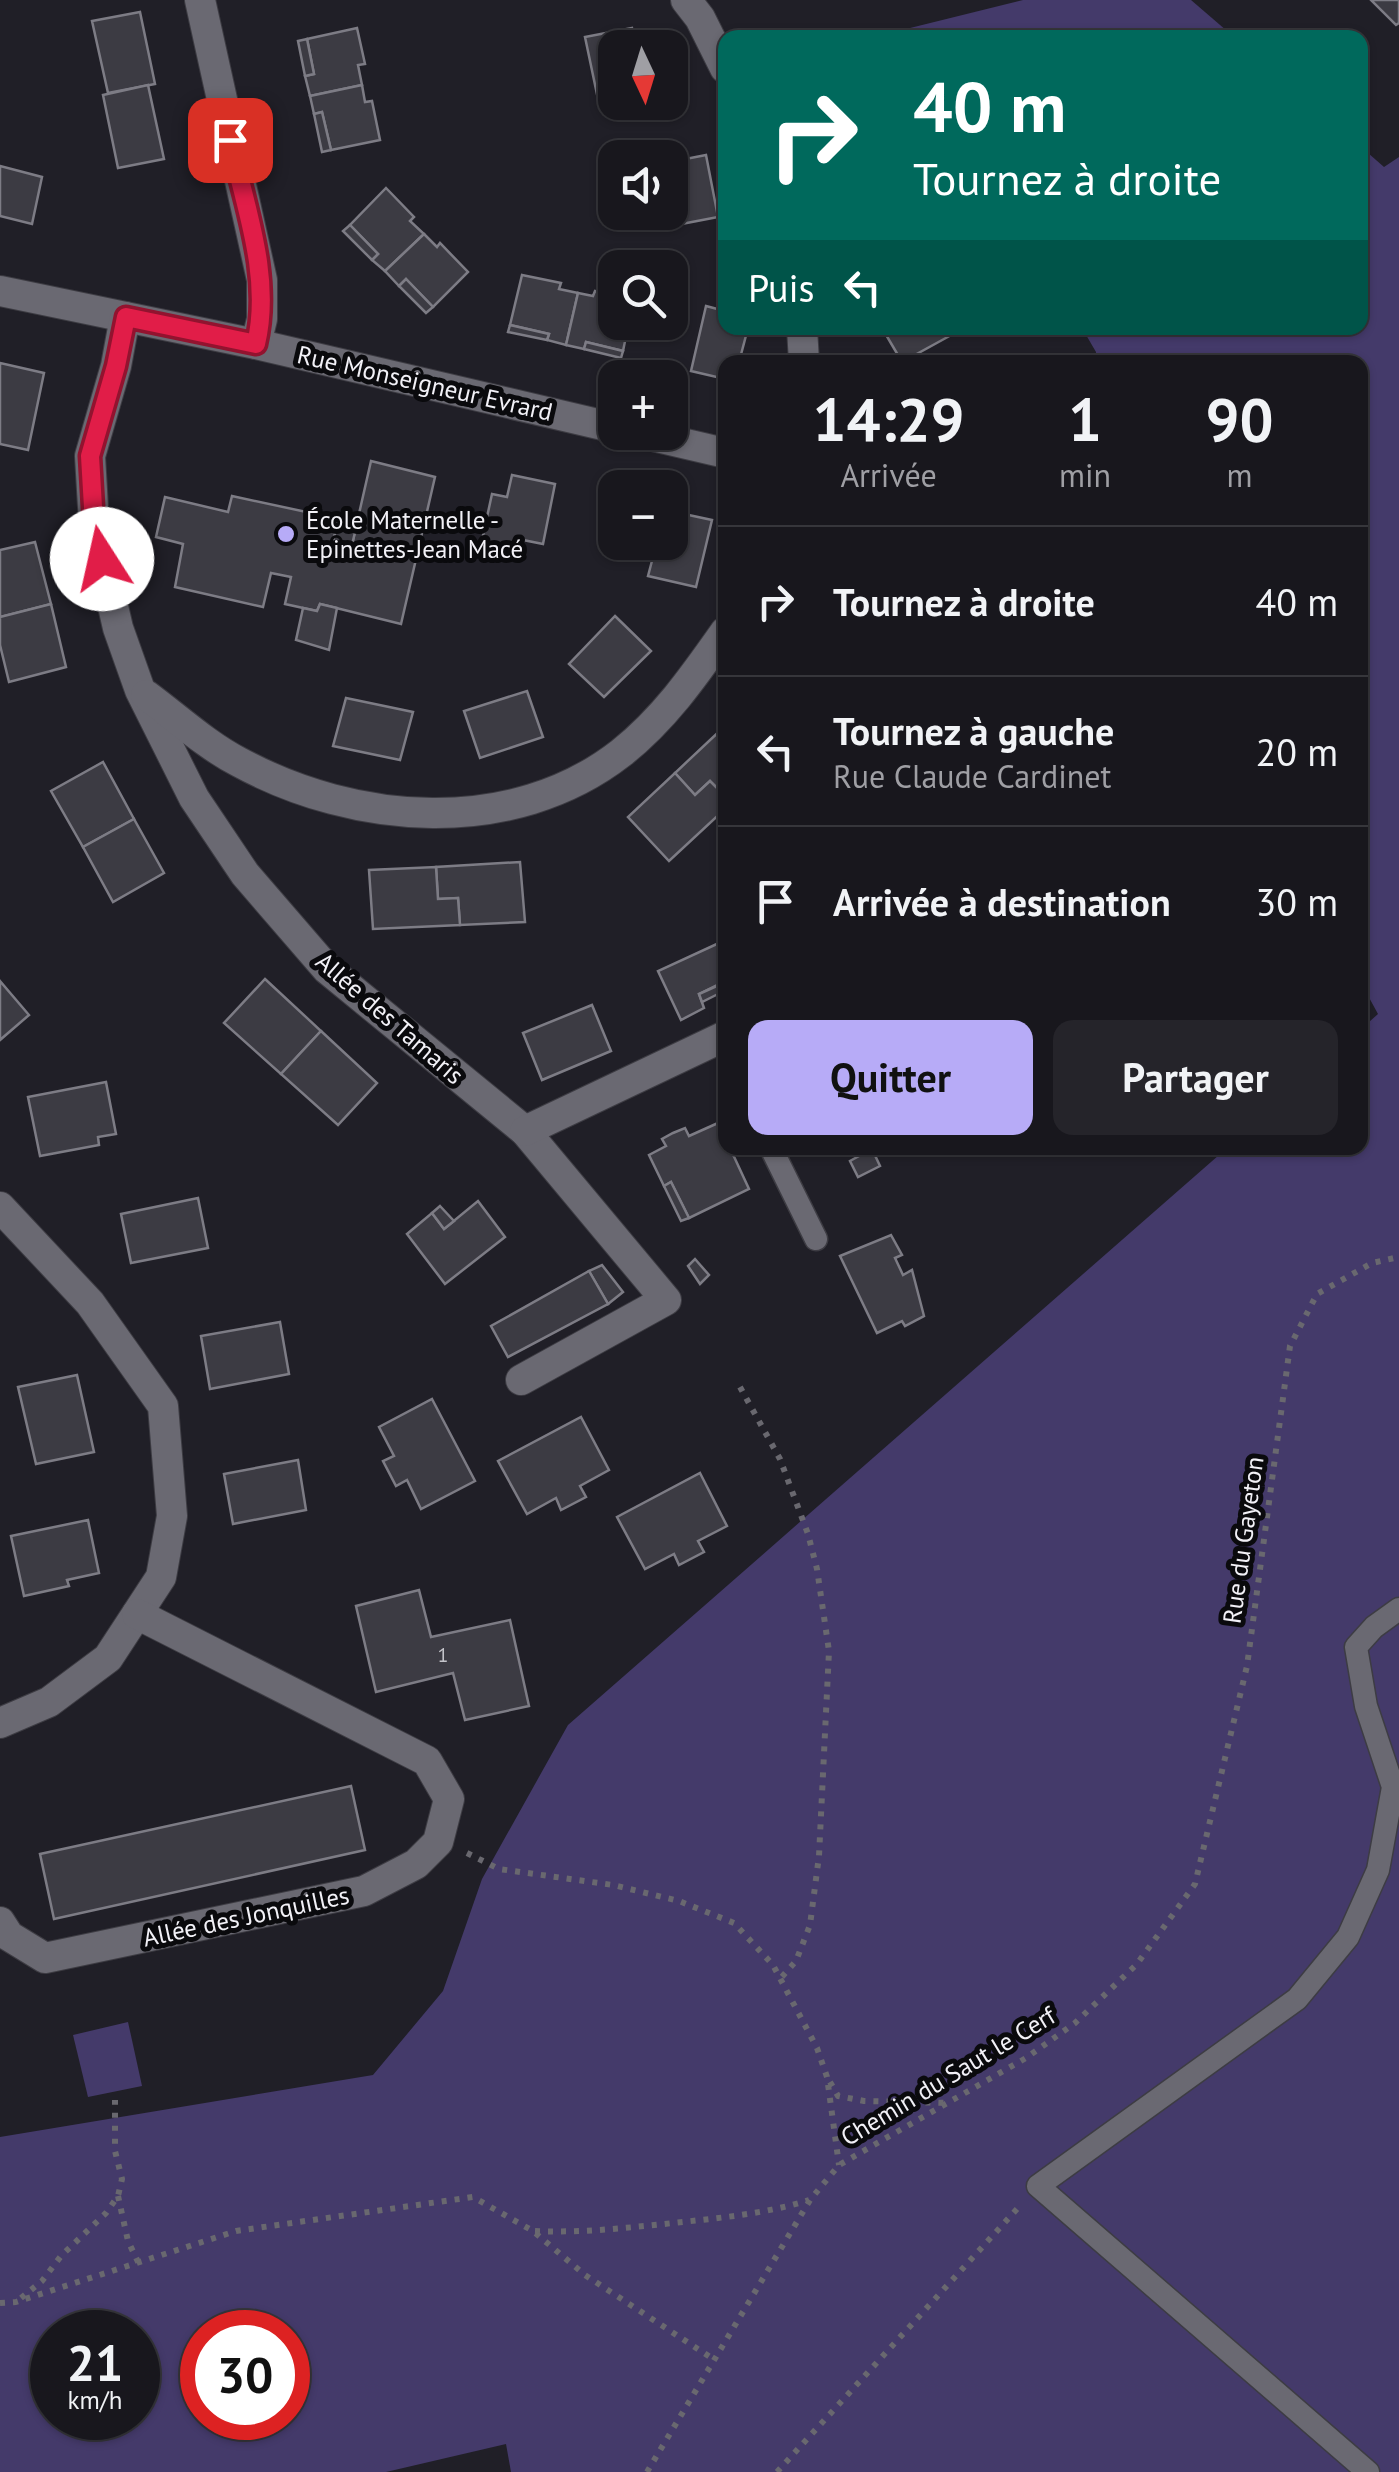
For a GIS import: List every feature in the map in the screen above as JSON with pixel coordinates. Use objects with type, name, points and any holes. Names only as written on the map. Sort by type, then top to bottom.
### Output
[{"type":"street","points":[[200,0],[262,280],[262,319],[256,344]]},
{"type":"street","points":[[686,0],[718,54]]},
{"type":"street","name":"Rue Monseigneur Evrard","points":[[0,291],[256,344],[598,424]]},
{"type":"street","name":"Allée des Tamaris","points":[[126,317],[90,456],[94,524],[118,628],[140,690],[194,798],[245,874],[327,969],[525,1132],[666,1300],[522,1380]]},
{"type":"street","points":[[688,445],[718,452]]},
{"type":"street","points":[[140,690],[236,761],[311,795],[395,814],[482,810],[560,791],[619,754],[659,720],[718,641]]},
{"type":"street","points":[[525,1132],[718,1046]]},
{"type":"street","points":[[0,1207],[90,1303],[163,1406],[172,1516],[160,1576],[108,1658],[49,1702],[0,1723]]},
{"type":"street","points":[[137,1614],[427,1761],[448,1798],[438,1842]]},
{"type":"street","name":"Allée des Jonquilles","points":[[0,1922],[9,1936],[45,1958],[364,1891],[416,1864],[438,1842]]},
{"type":"lane","points":[[774,1155],[816,1239]]},
{"type":"lane","points":[[1368,2472],[1038,2186],[1298,1999],[1348,1937],[1378,1870],[1392,1787],[1366,1706],[1356,1647],[1374,1627],[1399,1609]]},
{"type":"path","name":"Rue du Gayeton","points":[[1194,1884],[1247,1666],[1290,1346],[1317,1294],[1372,1263],[1399,1258]]},
{"type":"path","points":[[740,1386],[780,1459],[808,1534],[829,1650],[820,1838],[810,1926],[796,1960],[780,1979]]},
{"type":"path","name":"Chemin du Saut le Cerf","points":[[438,1842],[498,1869],[613,1885],[679,1901],[734,1922],[773,1965],[817,2048],[826,2077],[839,2165]]},
{"type":"path","name":"Chemin du Saut le Cerf","points":[[647,2472],[810,2200],[839,2165],[1026,2058],[1075,2023],[1137,1964],[1194,1884]]},
{"type":"path","points":[[826,2077],[838,2096],[864,2101],[951,2102]]},
{"type":"path","points":[[16,2302],[42,2281],[118,2196],[122,2179],[115,2152],[114,2100]]},
{"type":"path","points":[[777,2472],[1038,2186]]},
{"type":"path","points":[[118,2196],[128,2241],[139,2264]]},
{"type":"path","points":[[0,2303],[16,2302],[236,2231],[473,2198],[534,2231],[586,2276],[713,2359]]},
{"type":"path","points":[[534,2231],[575,2232],[706,2219],[778,2210],[810,2200]]},
{"type":"shaded area","points":[[1023,0],[1191,0],[1226,30],[907,30]]},
{"type":"shaded area","points":[[1368,153],[1384,167],[1399,157],[1399,2472],[511,2472],[506,2444],[386,2472],[0,2472],[0,2137],[373,2075],[443,1991],[482,1879],[568,1725],[1219,1155],[1368,1155],[1368,1023],[1378,1014],[1368,996],[1368,355],[1096,355],[1086,335],[1368,335]]},
{"type":"shaded area","points":[[128,2022],[142,2086],[88,2097],[73,2035]]},
{"type":"building","points":[[1371,0],[1399,0],[1399,23],[1396,25]]},
{"type":"building","points":[[140,12],[155,84],[108,93],[92,21]]},
{"type":"building","points":[[357,28],[365,64],[358,65],[362,85],[310,96],[305,76],[314,74],[307,39]]},
{"type":"building","points":[[598,35],[598,99],[585,37]]},
{"type":"building","points":[[307,39],[314,74],[305,76],[298,41]]},
{"type":"building","points":[[148,85],[164,159],[118,168],[103,95]]},
{"type":"building","points":[[362,85],[365,102],[372,101],[380,140],[331,150],[322,112],[314,114],[310,96]]},
{"type":"building","points":[[322,112],[331,150],[322,152],[314,114]]},
{"type":"building","points":[[706,155],[718,217],[688,223],[688,158]]},
{"type":"building","points":[[0,166],[42,177],[32,224],[0,216]]},
{"type":"building","points":[[386,188],[414,217],[410,221],[424,234],[385,271],[372,260],[378,254],[350,225]]},
{"type":"building","points":[[350,225],[378,254],[372,260],[343,231]]},
{"type":"building","points":[[424,234],[437,247],[440,243],[468,272],[433,307],[406,279],[399,286],[385,271]]},
{"type":"building","points":[[522,275],[561,283],[559,289],[578,293],[566,345],[547,340],[549,334],[510,325]]},
{"type":"building","points":[[406,279],[433,307],[426,313],[399,286]]},
{"type":"building","points":[[598,292],[598,340],[625,340],[623,351],[586,342],[584,349],[566,345],[578,293],[593,296]]},
{"type":"building","points":[[706,306],[718,309],[718,335],[746,335],[741,355],[718,355],[718,377],[691,371]]},
{"type":"building","points":[[510,325],[549,334],[547,340],[508,332]]},
{"type":"building","points":[[886,335],[951,335],[915,355],[898,355]]},
{"type":"building","points":[[586,342],[623,351],[621,358],[584,349]]},
{"type":"building","points":[[0,363],[44,373],[28,450],[0,444]]},
{"type":"building","points":[[371,461],[435,477],[401,624],[320,604],[317,611],[285,604],[291,577],[271,573],[263,607],[175,587],[183,544],[156,537],[165,497],[228,512],[232,496],[339,519],[332,545],[351,549]]},
{"type":"building","points":[[512,475],[555,484],[543,544],[518,539],[516,548],[482,540],[492,494],[507,497]]},
{"type":"building","points":[[688,515],[712,520],[696,587],[648,576],[652,560],[688,560]]},
{"type":"building","points":[[339,519],[357,524],[351,549],[332,545]]},
{"type":"building","points":[[35,542],[51,604],[0,617],[0,550]]},
{"type":"building","points":[[51,604],[66,667],[9,682],[0,645],[0,617]]},
{"type":"building","points":[[320,604],[337,608],[329,650],[296,640],[303,608],[317,611]]},
{"type":"building","points":[[615,616],[651,651],[604,697],[569,664]]},
{"type":"building","points":[[527,691],[543,737],[480,758],[464,711]]},
{"type":"building","points":[[346,698],[413,712],[400,760],[333,746]]},
{"type":"building","points":[[718,733],[718,789],[710,781],[695,795],[675,773]]},
{"type":"building","points":[[103,762],[134,819],[83,847],[51,791]]},
{"type":"building","points":[[675,773],[695,795],[710,781],[718,789],[718,816],[669,861],[628,817]]},
{"type":"building","points":[[134,819],[164,873],[113,902],[83,847]]},
{"type":"building","points":[[520,862],[525,922],[460,925],[458,898],[438,899],[436,867]]},
{"type":"building","points":[[436,867],[438,899],[458,898],[460,925],[373,929],[369,870]]},
{"type":"building","points":[[718,943],[718,984],[699,994],[704,1008],[681,1020],[658,971]]},
{"type":"building","points":[[265,979],[321,1031],[281,1074],[224,1023]]},
{"type":"building","points":[[0,981],[29,1015],[0,1040]]},
{"type":"building","points":[[718,985],[718,994],[702,1002],[699,994]]},
{"type":"building","points":[[592,1005],[611,1051],[542,1080],[523,1033]]},
{"type":"building","points":[[321,1031],[377,1083],[338,1125],[281,1074]]},
{"type":"building","points":[[106,1082],[116,1134],[98,1137],[99,1145],[40,1156],[28,1097]]},
{"type":"building","points":[[718,1123],[718,1155],[733,1155],[749,1189],[689,1218],[671,1182],[664,1186],[649,1155],[666,1146],[662,1139],[673,1133],[685,1128],[689,1136]]},
{"type":"building","points":[[861,1155],[875,1155],[880,1166],[858,1177],[850,1161]]},
{"type":"building","points":[[671,1182],[689,1218],[681,1221],[664,1186]]},
{"type":"building","points":[[198,1198],[208,1248],[131,1263],[121,1214]]},
{"type":"building","points":[[478,1201],[505,1237],[445,1284],[407,1234],[432,1213],[444,1229]]},
{"type":"building","points":[[440,1206],[454,1221],[444,1229],[432,1213]]},
{"type":"building","points":[[891,1235],[902,1255],[895,1258],[903,1275],[912,1270],[924,1316],[877,1333],[840,1256]]},
{"type":"building","points":[[695,1259],[709,1275],[700,1284],[688,1266]]},
{"type":"building","points":[[602,1265],[623,1292],[608,1304],[589,1271]]},
{"type":"building","points":[[589,1271],[608,1304],[508,1357],[491,1326]]},
{"type":"building","points":[[280,1322],[289,1374],[210,1389],[201,1336]]},
{"type":"building","points":[[77,1375],[94,1452],[36,1464],[18,1387]]},
{"type":"building","points":[[432,1399],[475,1481],[421,1509],[407,1480],[396,1486],[383,1461],[394,1456],[379,1427]]},
{"type":"building","points":[[581,1417],[609,1470],[580,1486],[586,1497],[561,1510],[556,1498],[527,1514],[498,1461]]},
{"type":"building","points":[[298,1460],[306,1510],[233,1524],[224,1474]]},
{"type":"building","points":[[700,1473],[727,1526],[698,1541],[704,1552],[679,1565],[674,1554],[645,1569],[617,1517]]},
{"type":"building","points":[[88,1520],[99,1573],[67,1580],[69,1586],[24,1596],[11,1536]]},
{"type":"building","points":[[419,1590],[431,1637],[510,1620],[529,1706],[465,1720],[453,1673],[376,1692],[356,1606]]},
{"type":"building","points":[[351,1786],[365,1850],[54,1919],[40,1854]]},
{"type":"place","name":"École Maternelle - Epinettes-Jean Macé","points":[[286,534]]},
{"type":"route","points":[[102,559],[94,524],[90,456],[126,317],[256,344],[262,319],[262,280],[230,140]]}]
